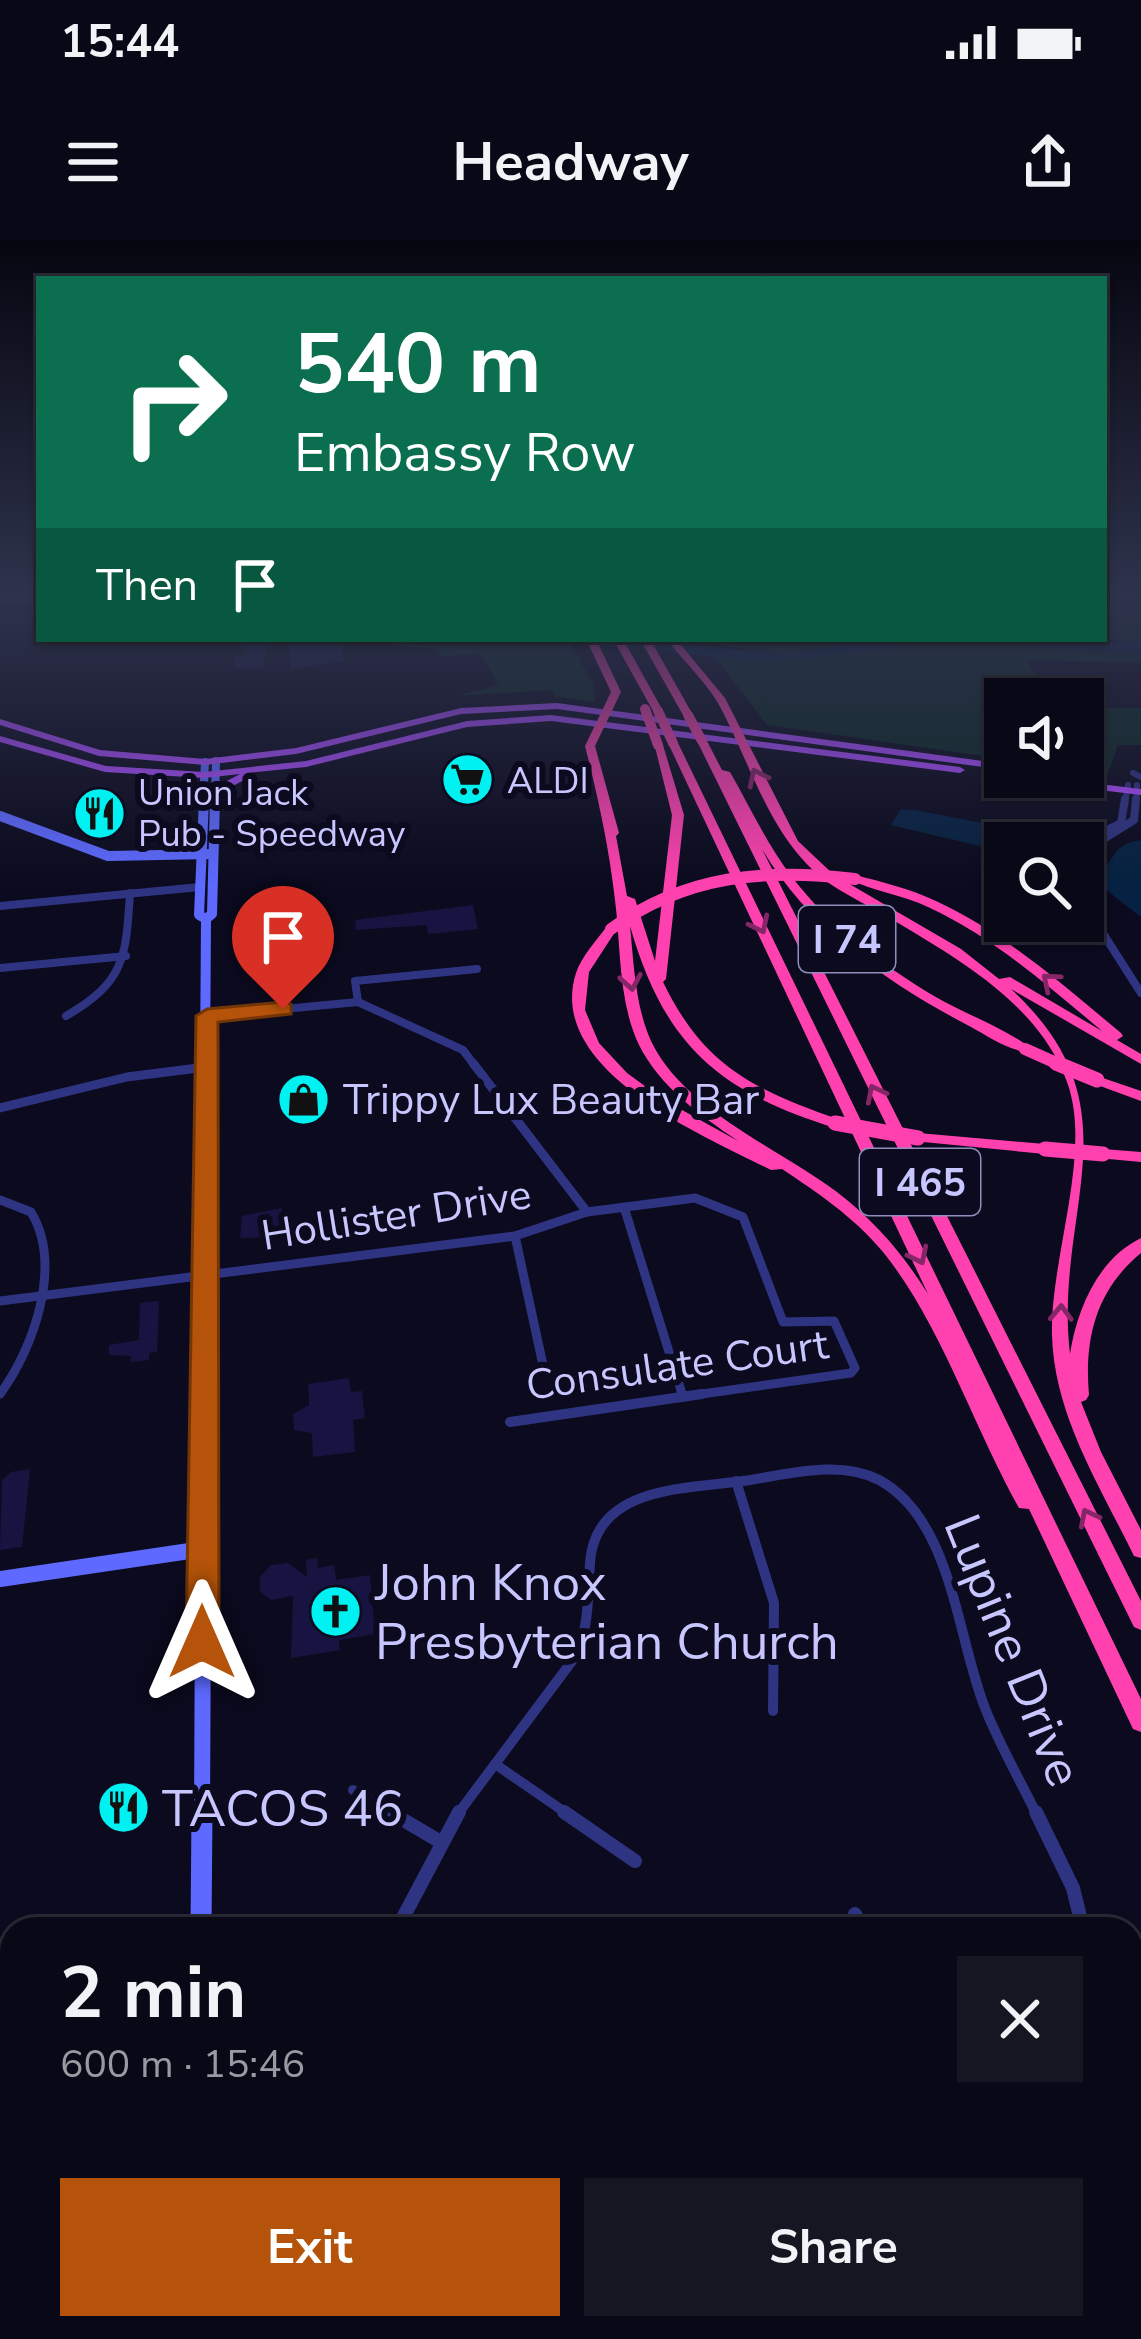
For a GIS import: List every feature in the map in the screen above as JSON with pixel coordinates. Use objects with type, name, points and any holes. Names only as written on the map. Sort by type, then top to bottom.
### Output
[{"type":"highway","points":[[615,689],[591,753],[609,824],[652,982],[677,1028],[716,1066],[769,1098],[835,1123],[918,1138],[1141,1157]]},
{"type":"highway","points":[[642,689],[678,815],[658,962],[662,999]]},
{"type":"highway","name":"I 465","points":[[674,689],[1141,1621]]},
{"type":"highway","points":[[710,689],[737,734],[777,820],[814,865],[992,978],[1037,1021],[1078,1094],[1082,1133],[1061,1293],[1060,1348],[1072,1402],[1141,1550]]},
{"type":"highway","name":"I 465","points":[[651,710],[674,743],[1141,1722]]},
{"type":"highway","name":"I 74","points":[[702,742],[788,879],[816,911],[898,977],[1025,1049],[1141,1096]]},
{"type":"highway","points":[[609,824],[638,1023],[652,1056],[685,1094],[850,1208],[904,1270],[991,1446],[1073,1577]]},
{"type":"highway","points":[[850,1208],[654,1102],[604,1062],[582,1019],[579,986],[593,951],[611,929],[644,905],[711,881],[785,873],[855,879],[922,896],[972,921],[1141,1058]]},
{"type":"highway","points":[[947,948],[1141,1058]]},
{"type":"highway","points":[[1100,1464],[1081,1402],[1079,1342],[1094,1294],[1141,1244]]},
{"type":"main road","points":[[0,722],[99,753],[210,768],[461,711],[521,705],[984,768]]},
{"type":"main road","points":[[214,806],[231,782],[264,770],[479,722],[605,716]]},
{"type":"main road","points":[[0,739],[105,769],[264,770]]},
{"type":"main road","points":[[1104,781],[1136,785]]},
{"type":"main road","points":[[1104,783],[1136,785]]},
{"type":"street","points":[[206,919],[199,915],[214,806],[210,768]]},
{"type":"street","points":[[206,919],[212,914],[207,854],[210,768]]},
{"type":"street","points":[[1104,839],[1130,824],[1136,785]]},
{"type":"street","points":[[1104,835],[1121,823],[1136,785]]},
{"type":"street","points":[[0,817],[108,856],[207,854]]},
{"type":"street","points":[[0,906],[200,887]]},
{"type":"street","points":[[66,1016],[112,986],[127,956],[130,893]]},
{"type":"street","points":[[201,1917],[206,919]]},
{"type":"street","points":[[1104,934],[1141,993]]},
{"type":"street","points":[[0,968],[127,956]]},
{"type":"street","points":[[358,1002],[356,981],[477,969]]},
{"type":"street","points":[[207,1016],[358,1002],[463,1050],[586,1212]]},
{"type":"street","points":[[0,1108],[119,1079],[206,1067]]},
{"type":"street","name":"Hollister Drive","points":[[0,1301],[515,1237],[586,1212],[695,1198],[743,1217],[783,1322],[834,1321],[853,1372]]},
{"type":"street","points":[[0,1200],[25,1208],[44,1229],[38,1297],[25,1361],[0,1394]]},
{"type":"street","points":[[624,1207],[683,1398]]},
{"type":"street","points":[[515,1237],[543,1365]]},
{"type":"street","name":"Consulate Court","points":[[510,1422],[853,1372]]},
{"type":"street","name":"Lupine Drive","points":[[495,1764],[564,1677],[581,1647],[590,1610],[588,1553],[604,1520],[635,1499],[843,1469],[881,1481],[915,1509],[955,1600],[984,1706],[1073,1888],[1080,1917]]},
{"type":"street","points":[[736,1481],[774,1603],[773,1711]]},
{"type":"street","points":[[0,1579],[202,1549]]},
{"type":"street","points":[[403,1917],[439,1841],[495,1764],[635,1861]]},
{"type":"street","points":[[353,1790],[439,1841]]},
{"type":"green space","points":[[483,689],[594,689],[595,702],[555,697],[552,690],[456,696]]},
{"type":"green space","points":[[739,689],[984,689],[984,756],[767,725]]},
{"type":"green space","points":[[1104,708],[1141,708],[1141,745],[1118,745],[1107,776]]},
{"type":"water","points":[[901,809],[984,823],[984,847],[891,825]]},
{"type":"water","points":[[1141,840],[1141,917],[1104,888],[1104,870],[1118,850]]},
{"type":"building","points":[[473,905],[478,929],[428,934],[427,925],[356,930],[355,920]]},
{"type":"building","points":[[282,1208],[283,1237],[240,1238],[242,1216]]},
{"type":"building","points":[[159,1301],[157,1352],[149,1353],[149,1360],[131,1362],[131,1356],[109,1355],[109,1345],[139,1340],[140,1303]]},
{"type":"building","points":[[349,1378],[351,1392],[362,1391],[365,1418],[353,1420],[355,1452],[313,1457],[312,1433],[294,1430],[293,1414],[309,1405],[308,1384]]},
{"type":"building","points":[[30,1469],[22,1547],[0,1550],[2,1480],[11,1472]]},
{"type":"building","name":"John Knox Presbyterian Church","points":[[317,1558],[318,1568],[334,1565],[336,1580],[370,1575],[375,1634],[339,1640],[340,1650],[291,1658],[293,1596],[271,1600],[260,1591],[260,1577],[271,1565],[288,1563],[307,1577],[306,1560]]},
{"type":"place","name":"ALDI","points":[[468,780]]},
{"type":"place","name":"Union Jack Pub - Speedway","points":[[99,813]]},
{"type":"place","name":"Trippy Lux Beauty Bar","points":[[304,1099]]},
{"type":"place","name":"John Knox Presbyterian Church","points":[[336,1611]]},
{"type":"place","name":"TACOS 46","points":[[123,1808]]},
{"type":"route","points":[[202,1642],[207,1016],[283,1009]]}]
